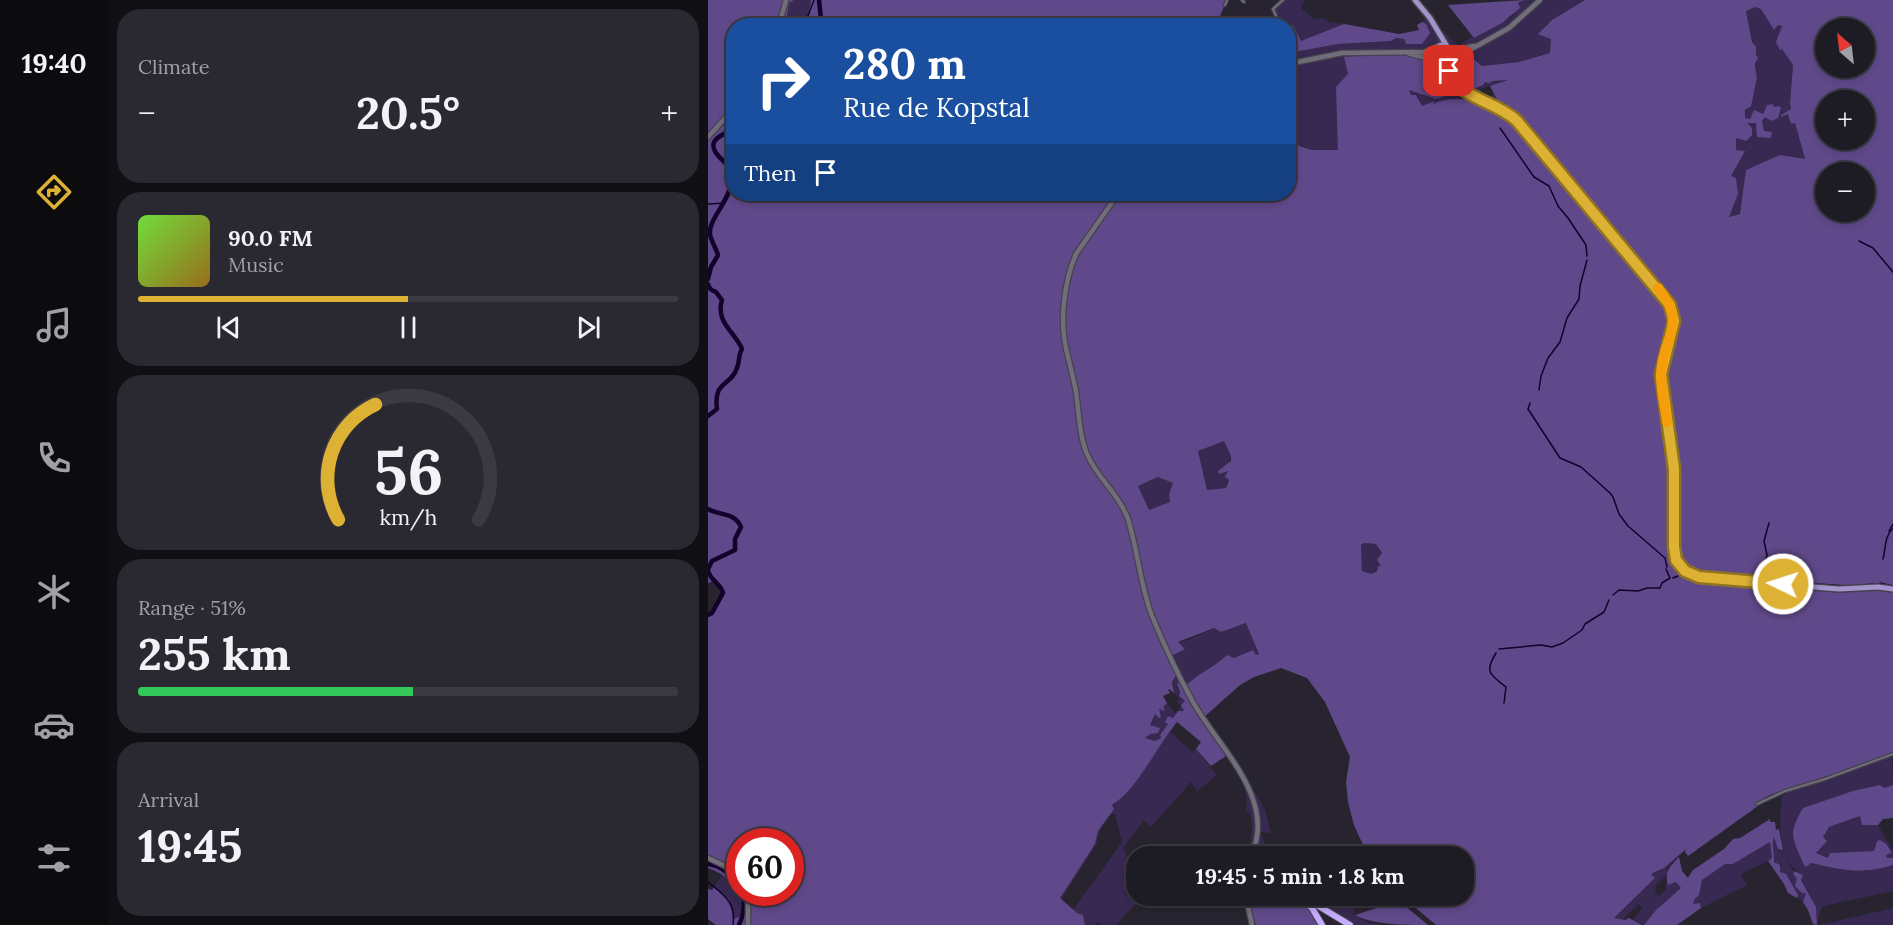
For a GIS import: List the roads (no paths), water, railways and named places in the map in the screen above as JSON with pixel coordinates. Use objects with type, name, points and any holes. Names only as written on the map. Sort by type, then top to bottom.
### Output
[{"type":"highway","points":[[1310,906],[1322,925]]},
{"type":"highway","points":[[1319,906],[1350,925]]},
{"type":"main road","points":[[781,18],[786,0]]},
{"type":"main road","points":[[1415,0],[1430,18],[1449,49],[1449,62],[1454,83]]},
{"type":"main road","points":[[1440,67],[1516,23],[1540,0]]},
{"type":"main road","points":[[1432,62],[1430,54],[1434,48],[1437,31]]},
{"type":"main road","points":[[1296,62],[1342,53],[1424,52],[1441,45],[1457,51],[1480,45]]},
{"type":"main road","points":[[1402,52],[1426,58],[1440,67],[1454,83],[1468,93],[1502,108],[1517,121],[1670,305],[1674,321],[1663,360],[1661,388],[1674,469],[1675,554],[1681,568],[1694,576],[1708,579],[1839,589],[1878,587],[1893,589]]},
{"type":"main road","points":[[708,137],[726,117]]},
{"type":"main road","points":[[1113,201],[1077,254],[1072,264],[1067,291],[1064,332],[1076,389],[1082,436],[1090,461],[1116,495],[1127,518],[1149,606],[1188,691],[1249,789],[1256,818],[1254,846]]},
{"type":"main road","points":[[708,858],[726,867]]},
{"type":"main road","points":[[748,906],[748,925]]},
{"type":"main road","points":[[1248,906],[1252,925]]},
{"type":"street","points":[[1225,5],[1227,0]]},
{"type":"street","points":[[1277,18],[1273,9],[1283,0]]},
{"type":"street","points":[[1757,804],[1785,791],[1825,780],[1893,754]]},
{"type":"waterway","points":[[807,18],[814,0]]},
{"type":"waterway","points":[[819,0],[821,18]]},
{"type":"waterway","points":[[1500,128],[1534,177],[1549,186],[1558,206],[1586,245],[1587,256]]},
{"type":"waterway","points":[[726,133],[715,140],[713,146],[726,164]]},
{"type":"waterway","points":[[708,279],[711,267],[718,255],[710,228],[726,198]]},
{"type":"waterway","points":[[708,204],[725,203]]},
{"type":"waterway","points":[[1859,241],[1873,248],[1893,272]]},
{"type":"waterway","points":[[1539,390],[1541,376],[1548,358],[1560,342],[1567,318],[1579,299],[1587,260]]},
{"type":"waterway","points":[[708,284],[722,300],[723,321],[742,349],[734,374],[720,388],[716,400],[717,409],[708,416]]},
{"type":"waterway","points":[[1530,403],[1528,409],[1560,458],[1581,467],[1610,493],[1619,514],[1628,526],[1665,558],[1667,567]]},
{"type":"waterway","points":[[708,509],[735,519],[741,527],[735,539],[735,550],[712,561],[708,569]]},
{"type":"waterway","points":[[1762,579],[1762,566],[1767,555],[1764,541],[1769,523]]},
{"type":"waterway","points":[[1889,531],[1893,524]]},
{"type":"waterway","points":[[1883,559],[1887,539],[1893,528]]},
{"type":"waterway","points":[[1613,595],[1619,590],[1638,591],[1660,588],[1662,583],[1670,578],[1666,569]]},
{"type":"waterway","points":[[708,570],[723,593],[712,613],[708,615]]},
{"type":"waterway","points":[[1681,575],[1690,580],[1698,580]]},
{"type":"waterway","points":[[1673,578],[1678,576]]},
{"type":"waterway","points":[[1706,576],[1776,582]]},
{"type":"waterway","points":[[1787,582],[1848,586]]},
{"type":"waterway","points":[[1880,583],[1893,586]]},
{"type":"waterway","points":[[1862,585],[1875,584]]},
{"type":"waterway","points":[[1499,649],[1541,645],[1552,647],[1563,643],[1582,630],[1585,624],[1604,612],[1609,600]]},
{"type":"waterway","points":[[1496,653],[1490,669],[1493,676],[1506,687],[1504,703]]},
{"type":"waterway","points":[[708,864],[726,871]]},
{"type":"waterway","points":[[708,882],[724,895],[731,905],[733,925]]},
{"type":"waterway","points":[[739,925],[744,906]]}]
